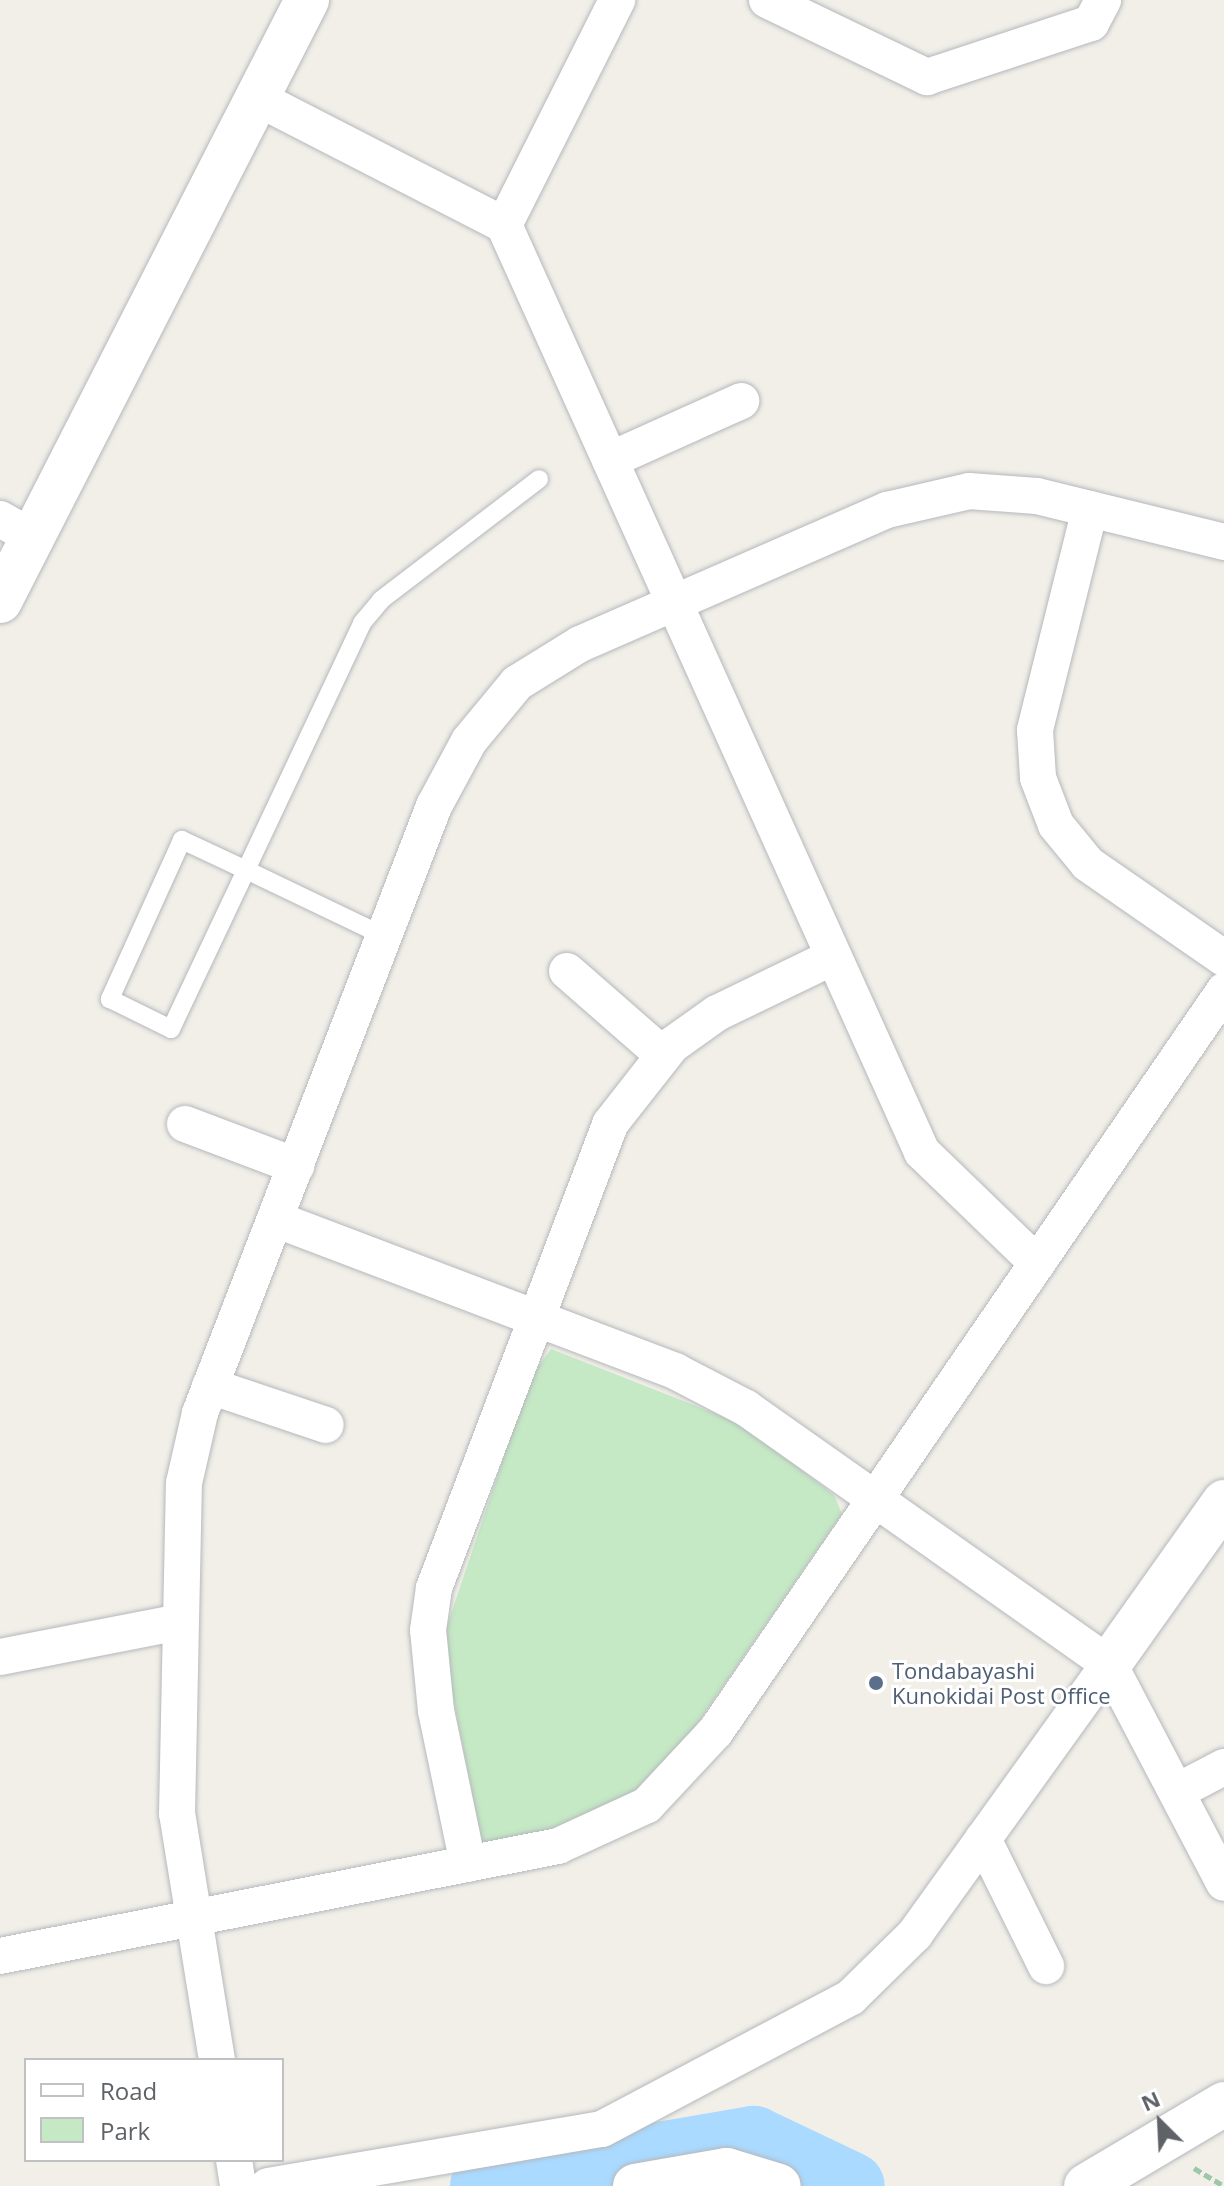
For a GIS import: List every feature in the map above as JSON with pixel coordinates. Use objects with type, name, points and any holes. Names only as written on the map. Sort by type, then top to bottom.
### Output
[{"type":"street","points":[[0,601],[18,529],[257,98],[307,0]]},
{"type":"street","points":[[504,225],[617,0]]},
{"type":"street","points":[[767,0],[927,77],[1091,23],[1103,0]]},
{"type":"street","points":[[257,98],[504,225],[922,1152],[1037,1263]]},
{"type":"street","points":[[610,460],[741,401]]},
{"type":"street","points":[[217,2058],[177,1814],[184,1483],[210,1386],[434,806],[469,741],[517,683],[580,644],[887,510],[969,491],[1090,509],[1224,542]]},
{"type":"street","points":[[1090,509],[1035,730],[1038,778],[1056,825],[1088,864],[1224,958]]},
{"type":"street","points":[[468,1864],[436,1711],[428,1630],[447,1542],[610,1124],[663,1055],[717,1013],[833,957]]},
{"type":"street","points":[[567,971],[663,1055]]},
{"type":"street","points":[[0,1956],[558,1846],[647,1805],[716,1731],[1224,991]]},
{"type":"street","points":[[185,1124],[296,1166]]},
{"type":"street","points":[[275,1219],[535,1317],[726,1397],[876,1499],[1109,1664],[1224,1883]]},
{"type":"street","points":[[210,1386],[326,1425]]},
{"type":"street","points":[[268,2186],[602,2129],[851,1997],[915,1934],[1224,1502]]},
{"type":"street","points":[[0,1657],[180,1622]]},
{"type":"street","points":[[1178,1791],[1224,1767]]},
{"type":"street","points":[[983,1839],[1046,1966]]},
{"type":"street","points":[[1086,2186],[1224,2104]]},
{"type":"street","points":[[234,2162],[238,2186]]},
{"type":"street","points":[[635,2186],[727,2170],[779,2186]]},
{"type":"lane","points":[[384,936],[246,870],[182,840],[110,999],[171,1029],[246,870],[362,623],[381,600],[539,479]]},
{"type":"green space","points":[[551,1349],[742,1424],[834,1495],[842,1514],[675,1756],[627,1803],[575,1828],[482,1844],[442,1641],[531,1376]]},
{"type":"waterway","points":[[484,2186],[754,2140],[851,2186]]},
{"type":"place","name":"Tondabayashi Kunokidai Post Office","points":[[876,1683]]}]
